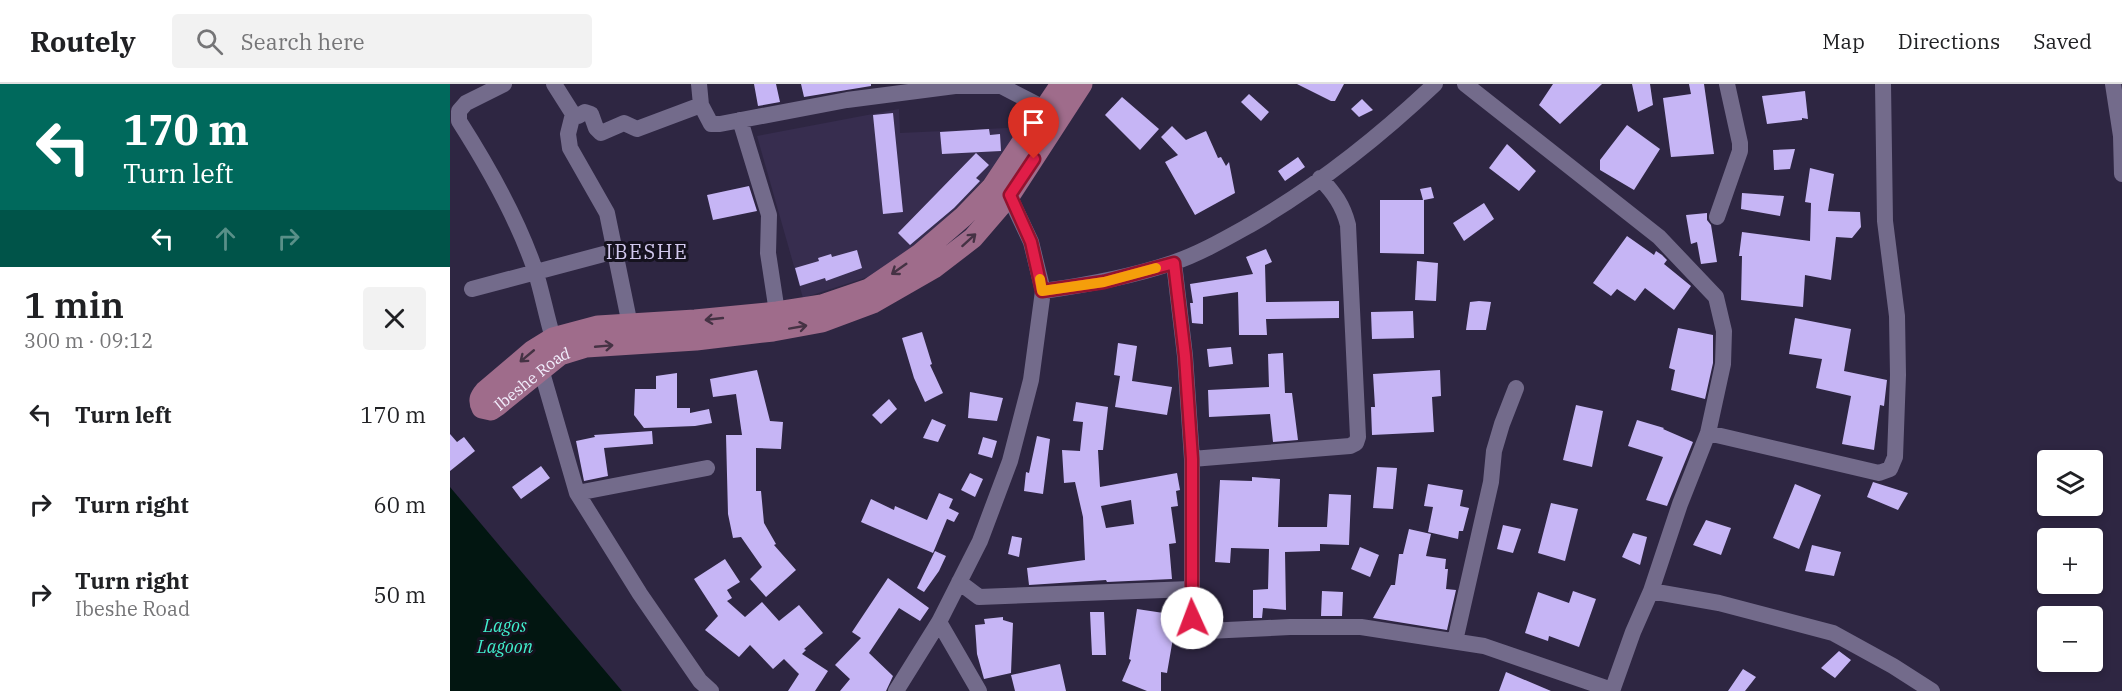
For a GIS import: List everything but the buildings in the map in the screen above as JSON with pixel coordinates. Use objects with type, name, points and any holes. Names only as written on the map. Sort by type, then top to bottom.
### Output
[{"type":"main road","name":"Ibeshe Road","points":[[1061,84],[1046,109],[1004,185],[973,238],[934,268],[873,303],[822,322],[773,331],[696,340],[586,347],[560,355],[491,410],[482,408],[479,403],[485,391],[532,351],[553,338],[598,326],[777,312],[822,305],[869,289],[920,254],[963,217],[992,186],[1004,185],[1082,84]]},
{"type":"street","points":[[504,84],[466,103],[459,111],[455,121],[511,212],[536,272],[553,338]]},
{"type":"street","points":[[554,84],[573,114],[578,116],[585,112],[591,114],[596,128],[601,133],[624,123],[637,129],[701,105]]},
{"type":"street","points":[[699,84],[701,105],[711,124],[901,88],[1001,86],[1046,109]]},
{"type":"street","points":[[1042,291],[1104,282],[1174,263],[1221,241],[1284,205],[1361,149],[1435,84]]},
{"type":"street","points":[[1174,263],[1185,356],[1192,459],[1191,589],[1194,622],[1202,630],[1361,627],[1484,646],[1612,690],[1651,591],[1680,504],[1708,433],[1723,364],[1724,331],[1716,297],[1659,237],[1465,84]]},
{"type":"street","points":[[1717,218],[1740,151],[1739,135],[1727,84]]},
{"type":"street","points":[[1708,433],[1879,473],[1890,469],[1895,458],[1898,375],[1897,316],[1886,221],[1883,84]]},
{"type":"street","points":[[2113,84],[2121,136],[2122,174]]},
{"type":"street","points":[[573,114],[568,134],[570,148],[607,213],[630,325]]},
{"type":"street","points":[[740,120],[769,215],[768,253],[777,312]]},
{"type":"street","points":[[1192,459],[1350,446],[1356,443],[1358,437],[1348,225],[1340,202],[1320,178]]},
{"type":"street","points":[[896,691],[939,622],[980,541],[1011,461],[1031,380],[1042,291],[1031,242],[1004,185]]},
{"type":"street","points":[[472,289],[615,251]]},
{"type":"street","points":[[541,369],[577,494],[640,594],[700,681],[711,691]]},
{"type":"street","points":[[1455,641],[1491,482],[1494,451],[1516,388]]},
{"type":"street","points":[[577,494],[707,468]]},
{"type":"street","points":[[959,582],[979,597],[1191,589]]},
{"type":"street","points":[[1651,591],[1719,603],[1833,633],[1893,666],[1932,691]]},
{"type":"street","points":[[939,622],[979,691]]},
{"type":"shaded area","points":[[899,109],[900,133],[1026,127],[981,183],[915,250],[871,276],[803,298],[757,136]]},
{"type":"water","name":"Lagos Lagoon","points":[[450,487],[622,691],[450,691]]},
{"type":"slow traffic","points":[[1040,279],[1042,291],[1104,282],[1156,268]]},
{"type":"district","name":"IBESHE","points":[[647,252]]},
{"type":"route","points":[[1034,159],[1010,195],[1031,242],[1042,291],[1104,282],[1174,263],[1185,356],[1192,459],[1192,618]]}]
